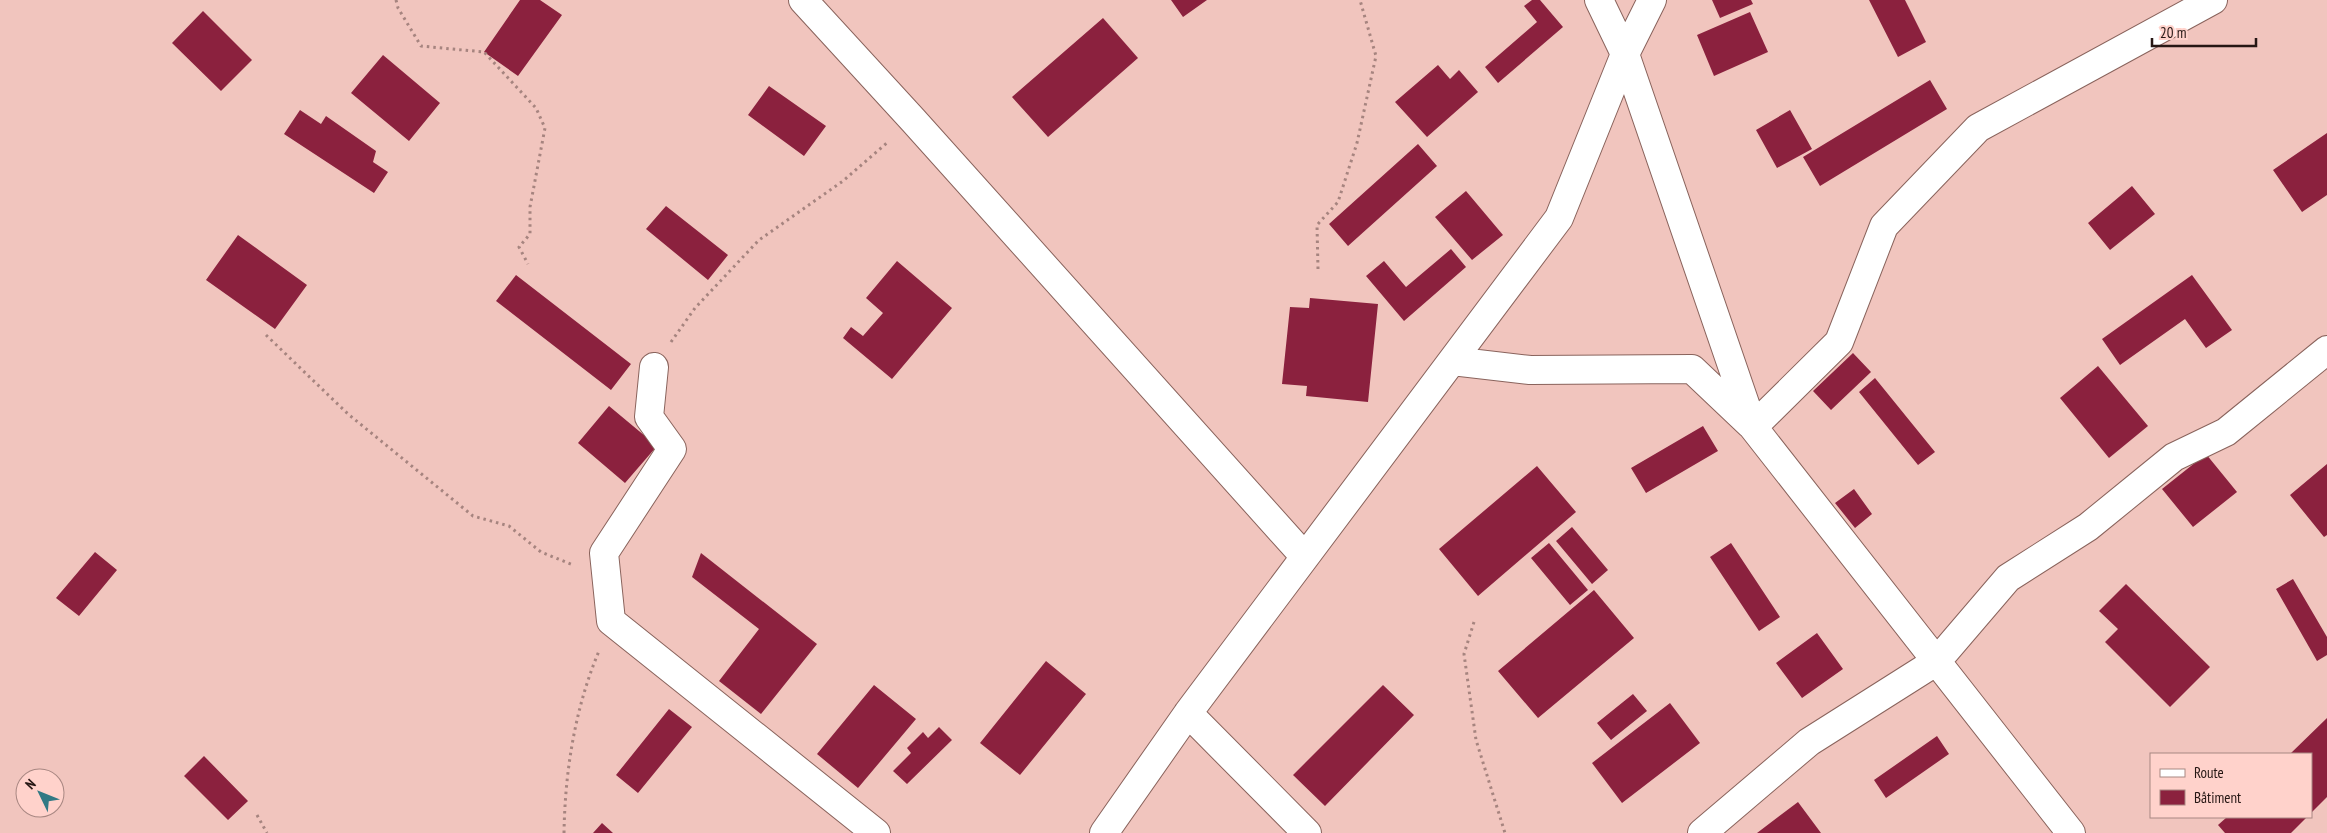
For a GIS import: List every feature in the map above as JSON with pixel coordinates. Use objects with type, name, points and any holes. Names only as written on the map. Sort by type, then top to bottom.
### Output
[{"type":"street","points":[[803,0],[1305,557]]},
{"type":"street","points":[[1599,0],[1625,54],[1753,427]]},
{"type":"street","points":[[1104,833],[1188,713],[1559,218],[1625,54],[1652,0]]},
{"type":"street","points":[[1753,427],[1839,342],[1884,226],[1978,128],[2213,0]]},
{"type":"street","points":[[1702,833],[1809,742],[1937,661],[2008,578],[2088,527],[2174,457],[2226,432],[2327,350]]},
{"type":"street","points":[[1452,361],[1530,370],[1692,369],[1753,427],[2071,833]]},
{"type":"street","points":[[654,368],[649,417],[672,449],[604,553],[611,621],[876,833]]},
{"type":"street","points":[[1188,713],[1307,833]]},
{"type":"path","points":[[396,0],[398,8],[421,46],[484,52],[536,108],[545,128],[530,208],[530,234],[519,247],[528,264]]},
{"type":"path","points":[[1318,269],[1317,225],[1338,202],[1357,143],[1376,56],[1360,0]]},
{"type":"path","points":[[654,368],[695,308],[759,240],[843,181],[913,120]]},
{"type":"path","points":[[266,335],[348,414],[473,516],[510,526],[541,552],[584,570],[604,553]]},
{"type":"path","points":[[564,833],[565,787],[585,684],[611,621]]},
{"type":"path","points":[[1474,622],[1464,654],[1476,740],[1505,833]]},
{"type":"path","points":[[257,815],[267,833]]},
{"type":"building","points":[[520,0],[540,0],[562,15],[518,76],[484,52]]},
{"type":"building","points":[[1171,0],[1207,0],[1183,17]]},
{"type":"building","points":[[1532,0],[1540,0],[1563,27],[1498,83],[1485,67],[1537,22],[1524,6]]},
{"type":"building","points":[[1712,0],[1751,0],[1753,4],[1720,18]]},
{"type":"building","points":[[1869,0],[1905,0],[1926,42],[1898,57]]},
{"type":"building","points":[[203,11],[252,60],[221,91],[172,43]]},
{"type":"building","points":[[1750,12],[1768,52],[1714,76],[1697,35]]},
{"type":"building","points":[[1103,18],[1138,58],[1048,137],[1012,97]]},
{"type":"building","points":[[383,55],[440,103],[409,141],[351,93]]},
{"type":"building","points":[[1438,65],[1450,79],[1459,70],[1478,92],[1427,137],[1395,102]]},
{"type":"building","points":[[1930,80],[1947,109],[1820,186],[1803,157]]},
{"type":"building","points":[[769,86],[826,126],[804,156],[748,115]]},
{"type":"building","points":[[300,110],[321,124],[326,116],[376,151],[373,162],[388,172],[374,193],[284,134]]},
{"type":"building","points":[[1790,110],[1812,149],[1777,168],[1756,130]]},
{"type":"building","points":[[2327,133],[2327,195],[2302,212],[2273,170]]},
{"type":"building","points":[[1418,144],[1437,166],[1348,246],[1329,224]]},
{"type":"building","points":[[2132,186],[2155,214],[2110,250],[2088,223]]},
{"type":"building","points":[[1466,191],[1503,235],[1472,260],[1435,217]]},
{"type":"building","points":[[666,206],[728,255],[708,280],[646,229]]},
{"type":"building","points":[[238,235],[307,285],[275,329],[206,280]]},
{"type":"building","points":[[1451,249],[1466,267],[1404,321],[1366,276],[1384,261],[1406,287]]},
{"type":"building","points":[[897,261],[952,308],[892,379],[843,338],[851,327],[863,336],[883,313],[866,298]]},
{"type":"building","points":[[516,275],[631,364],[611,390],[496,301]]},
{"type":"building","points":[[2192,275],[2232,330],[2206,348],[2185,319],[2120,365],[2102,339]]},
{"type":"building","points":[[1310,298],[1378,304],[1368,402],[1306,396],[1307,386],[1282,384],[1290,307],[1309,308]]},
{"type":"building","points":[[1853,353],[1871,372],[1831,410],[1813,391]]},
{"type":"building","points":[[2098,366],[2148,426],[2109,458],[2060,398]]},
{"type":"building","points":[[1875,378],[1935,452],[1918,465],[1859,392]]},
{"type":"building","points":[[609,406],[657,446],[625,483],[578,443]]},
{"type":"building","points":[[1703,426],[1718,451],[1646,493],[1631,468]]},
{"type":"building","points":[[2206,454],[2237,492],[2193,527],[2162,489]]},
{"type":"building","points":[[2327,464],[2327,535],[2324,537],[2290,495]]},
{"type":"building","points":[[1537,466],[1576,512],[1478,596],[1439,549]]},
{"type":"building","points":[[1854,489],[1872,514],[1855,528],[1835,503]]},
{"type":"building","points":[[1572,527],[1608,570],[1592,584],[1556,541]]},
{"type":"building","points":[[1549,543],[1588,590],[1570,605],[1531,558]]},
{"type":"building","points":[[1731,543],[1780,617],[1759,631],[1710,557]]},
{"type":"building","points":[[95,552],[117,570],[79,616],[56,598]]},
{"type":"building","points":[[701,553],[817,644],[761,714],[719,681],[759,629],[692,577]]},
{"type":"building","points":[[2293,579],[2327,637],[2327,655],[2317,661],[2276,589]]},
{"type":"building","points":[[2126,584],[2210,667],[2170,707],[2105,642],[2118,629],[2099,611]]},
{"type":"building","points":[[1594,590],[1634,638],[1538,718],[1498,671]]},
{"type":"building","points":[[1817,633],[1843,669],[1802,698],[1776,663]]},
{"type":"building","points":[[1046,661],[1086,694],[1020,775],[980,743]]},
{"type":"building","points":[[874,685],[916,719],[858,788],[817,754]]},
{"type":"building","points":[[1383,685],[1414,715],[1325,806],[1293,775]]},
{"type":"building","points":[[1633,694],[1647,711],[1611,740],[1597,723]]},
{"type":"building","points":[[1670,703],[1700,743],[1622,803],[1592,763]]},
{"type":"building","points":[[669,709],[692,727],[638,793],[616,775]]},
{"type":"building","points":[[2327,718],[2327,797],[2312,812],[2312,753],[2291,753]]},
{"type":"building","points":[[939,727],[952,740],[907,784],[893,771],[911,753],[907,748],[923,732],[928,738]]},
{"type":"building","points":[[1937,736],[1949,754],[1886,798],[1874,780]]},
{"type":"building","points":[[204,756],[248,801],[228,820],[184,776]]},
{"type":"building","points":[[1798,802],[1821,833],[1757,833]]},
{"type":"building","points":[[2226,818],[2306,818],[2291,833],[2225,833],[2218,825]]},
{"type":"building","points":[[602,823],[613,833],[593,833]]}]
